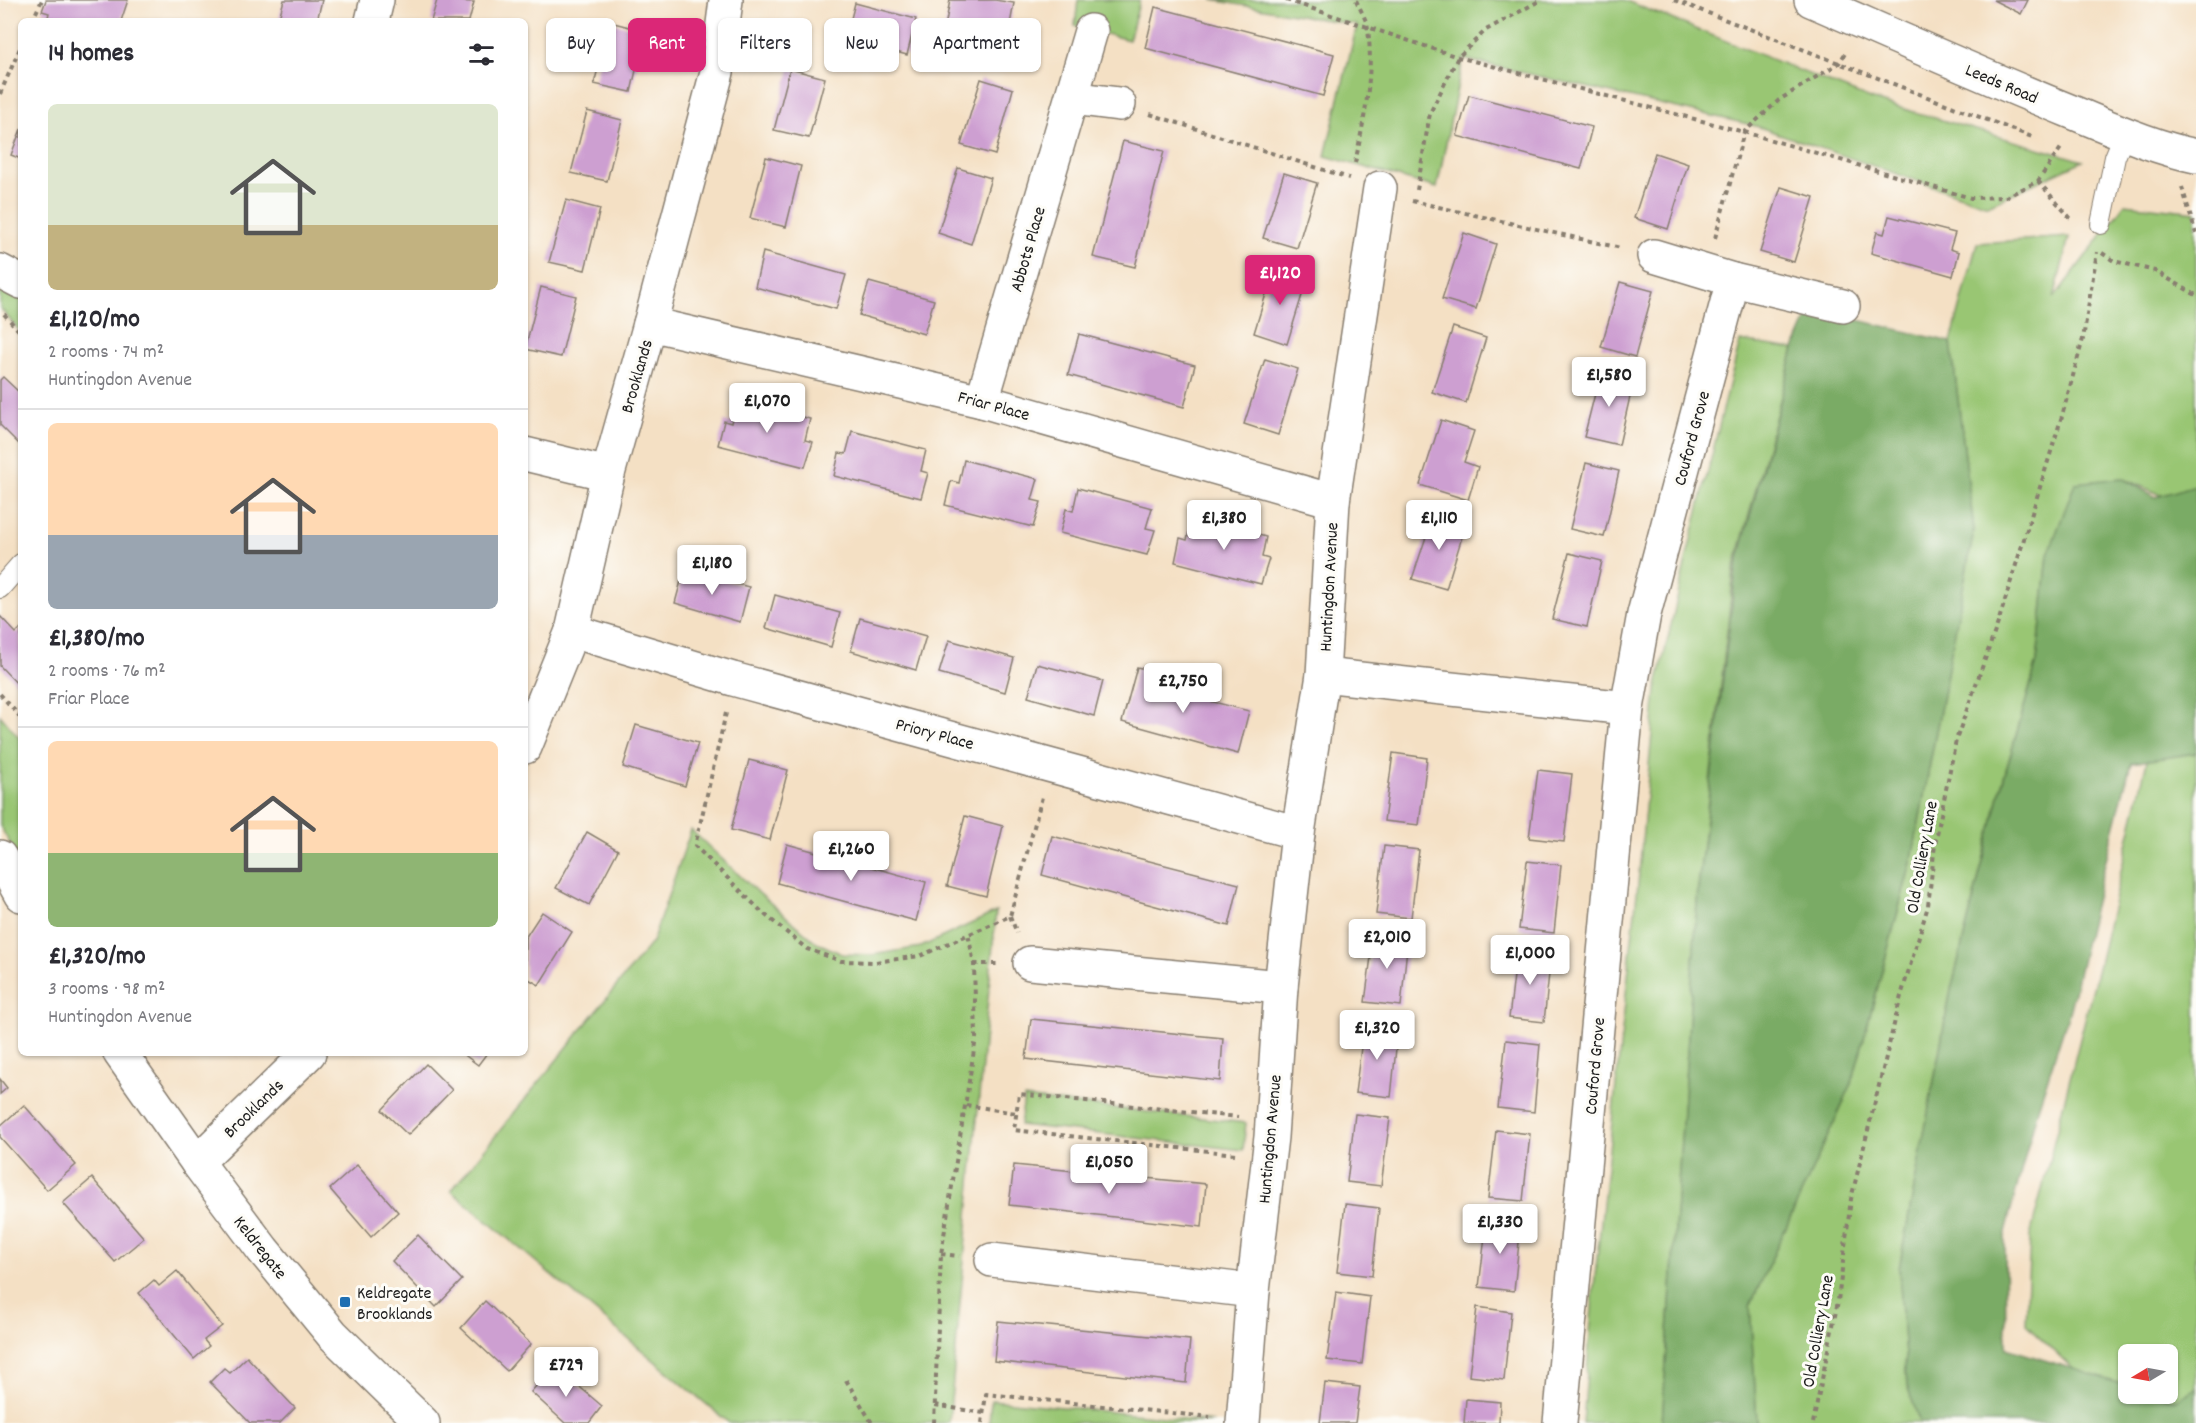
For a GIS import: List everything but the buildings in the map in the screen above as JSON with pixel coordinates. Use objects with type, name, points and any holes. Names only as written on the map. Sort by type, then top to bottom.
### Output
[{"type":"street","points":[[373,18],[377,0]]},
{"type":"street","name":"Brooklands","points":[[528,740],[572,631],[608,474],[717,72],[726,0]]},
{"type":"street","name":"Leeds Road","points":[[1811,0],[1942,58],[2126,133],[2180,153],[2196,156]]},
{"type":"street","name":"Abbots Place","points":[[982,400],[1091,31]]},
{"type":"street","points":[[1072,98],[1119,104]]},
{"type":"street","name":"Huntingdon Avenue","points":[[1244,1422],[1253,1291],[1269,1157],[1281,987],[1298,833],[1323,675],[1334,501],[1366,183]]},
{"type":"street","points":[[1654,256],[1732,280],[1843,306]]},
{"type":"street","points":[[0,271],[18,280]]},
{"type":"street","name":"Couford Grove","points":[[1560,1423],[1627,708],[1644,614],[1732,280]]},
{"type":"street","name":"Friar Place","points":[[650,324],[982,400],[1334,501]]},
{"type":"street","points":[[528,455],[608,474]]},
{"type":"street","name":"Priory Place","points":[[572,631],[734,679],[1298,833]]},
{"type":"street","points":[[1323,675],[1627,708]]},
{"type":"street","points":[[0,857],[18,890]]},
{"type":"street","points":[[1030,963],[1281,987]]},
{"type":"street","name":"Keldregate","points":[[122,1056],[263,1250],[332,1335],[423,1423]]},
{"type":"street","name":"Brooklands","points":[[197,1162],[306,1056]]},
{"type":"street","points":[[992,1260],[1253,1291]]},
{"type":"lane","points":[[2101,224],[2114,165],[2126,133]]},
{"type":"lane","points":[[0,588],[18,567]]},
{"type":"path","points":[[33,18],[42,0]]},
{"type":"path","points":[[1286,0],[1458,57],[1744,132],[1971,198],[2006,197],[2038,181],[2061,148]]},
{"type":"path","points":[[1356,0],[1368,28],[1369,73],[1360,136],[1366,183]]},
{"type":"path","points":[[1415,202],[1430,113],[1458,57],[1486,30],[1541,0]]},
{"type":"path","points":[[1674,0],[2039,139]]},
{"type":"path","points":[[1732,280],[1712,247],[1744,132],[1779,100],[1839,63],[1863,23]]},
{"type":"path","points":[[0,94],[18,53]]},
{"type":"path","points":[[2050,143],[2114,165]]},
{"type":"path","points":[[2173,188],[2182,191],[2196,234]]},
{"type":"path","name":"Old Colliery Lane","points":[[1813,1423],[1838,1301],[1851,1199],[1898,1007],[1928,906],[1935,844],[1956,740],[1998,623],[2062,416],[2083,339],[2101,224]]},
{"type":"path","points":[[0,308],[18,329]]},
{"type":"path","points":[[734,679],[695,846],[763,913],[807,949],[841,961],[875,962],[920,956],[1010,916],[1051,765]]},
{"type":"path","points":[[0,694],[18,715]]},
{"type":"path","points":[[934,1423],[942,1254],[976,1038],[974,964],[968,933]]},
{"type":"path","points":[[1269,1157],[1014,1130],[1019,1094],[1272,1120]]},
{"type":"path","points":[[966,1105],[1016,1113]]},
{"type":"path","points":[[846,1380],[872,1423]]},
{"type":"path","points":[[982,1423],[986,1394],[1244,1422]]},
{"type":"path","points":[[935,1405],[983,1413]]},
{"type":"green space","points":[[1078,0],[1140,0],[1129,40],[1075,26]]},
{"type":"green space","points":[[1212,0],[1624,0],[1873,100],[2083,161],[1988,205],[1756,126],[1463,59],[1437,188],[1325,156],[1357,25]]},
{"type":"green space","points":[[2125,204],[2196,212],[2196,510],[2122,478],[2048,555],[2037,662],[2001,788],[1950,994],[1899,1269],[1907,1385],[1920,1423],[1757,1423],[1750,1306],[1852,1083],[1912,859],[1974,530],[1951,342],[1977,243],[2069,237],[2054,298]]},
{"type":"green space","points":[[0,271],[18,280],[18,329],[0,308]]},
{"type":"green space","points":[[1811,309],[1951,342],[1974,530],[1912,859],[1852,1083],[1750,1306],[1757,1423],[1662,1423],[1698,888],[1736,569],[1794,349]]},
{"type":"green space","points":[[1740,341],[1794,349],[1734,570],[1698,888],[1662,1423],[1583,1423],[1593,1295],[1638,884],[1656,690]]},
{"type":"green space","points":[[2122,478],[2156,497],[2196,485],[2196,753],[2131,763],[2070,1009],[2037,1112],[2005,1232],[2006,1348],[2118,1383],[2118,1404],[2178,1404],[2178,1399],[2196,1388],[2196,1423],[1920,1423],[1907,1385],[1899,1269],[1950,994],[2001,788],[2037,662],[2048,555],[2075,483]]},
{"type":"green space","points":[[0,715],[18,736],[18,858],[0,826]]},
{"type":"green space","points":[[2196,742],[2196,1397],[2174,1410],[2152,1404],[2178,1404],[2178,1344],[2118,1344],[2118,1395],[2093,1388],[2026,1324],[2030,1236],[2099,964],[2150,748]]},
{"type":"green space","points":[[691,830],[753,888],[816,942],[842,954],[872,955],[921,947],[996,912],[949,1423],[729,1423],[451,1191],[652,942]]},
{"type":"green space","points":[[1024,1098],[1246,1123],[1243,1150],[1020,1125]]},
{"type":"green space","points":[[991,1400],[1214,1422],[989,1423]]},
{"type":"place","name":"Keldregate Brooklands","points":[[345,1302]]}]
